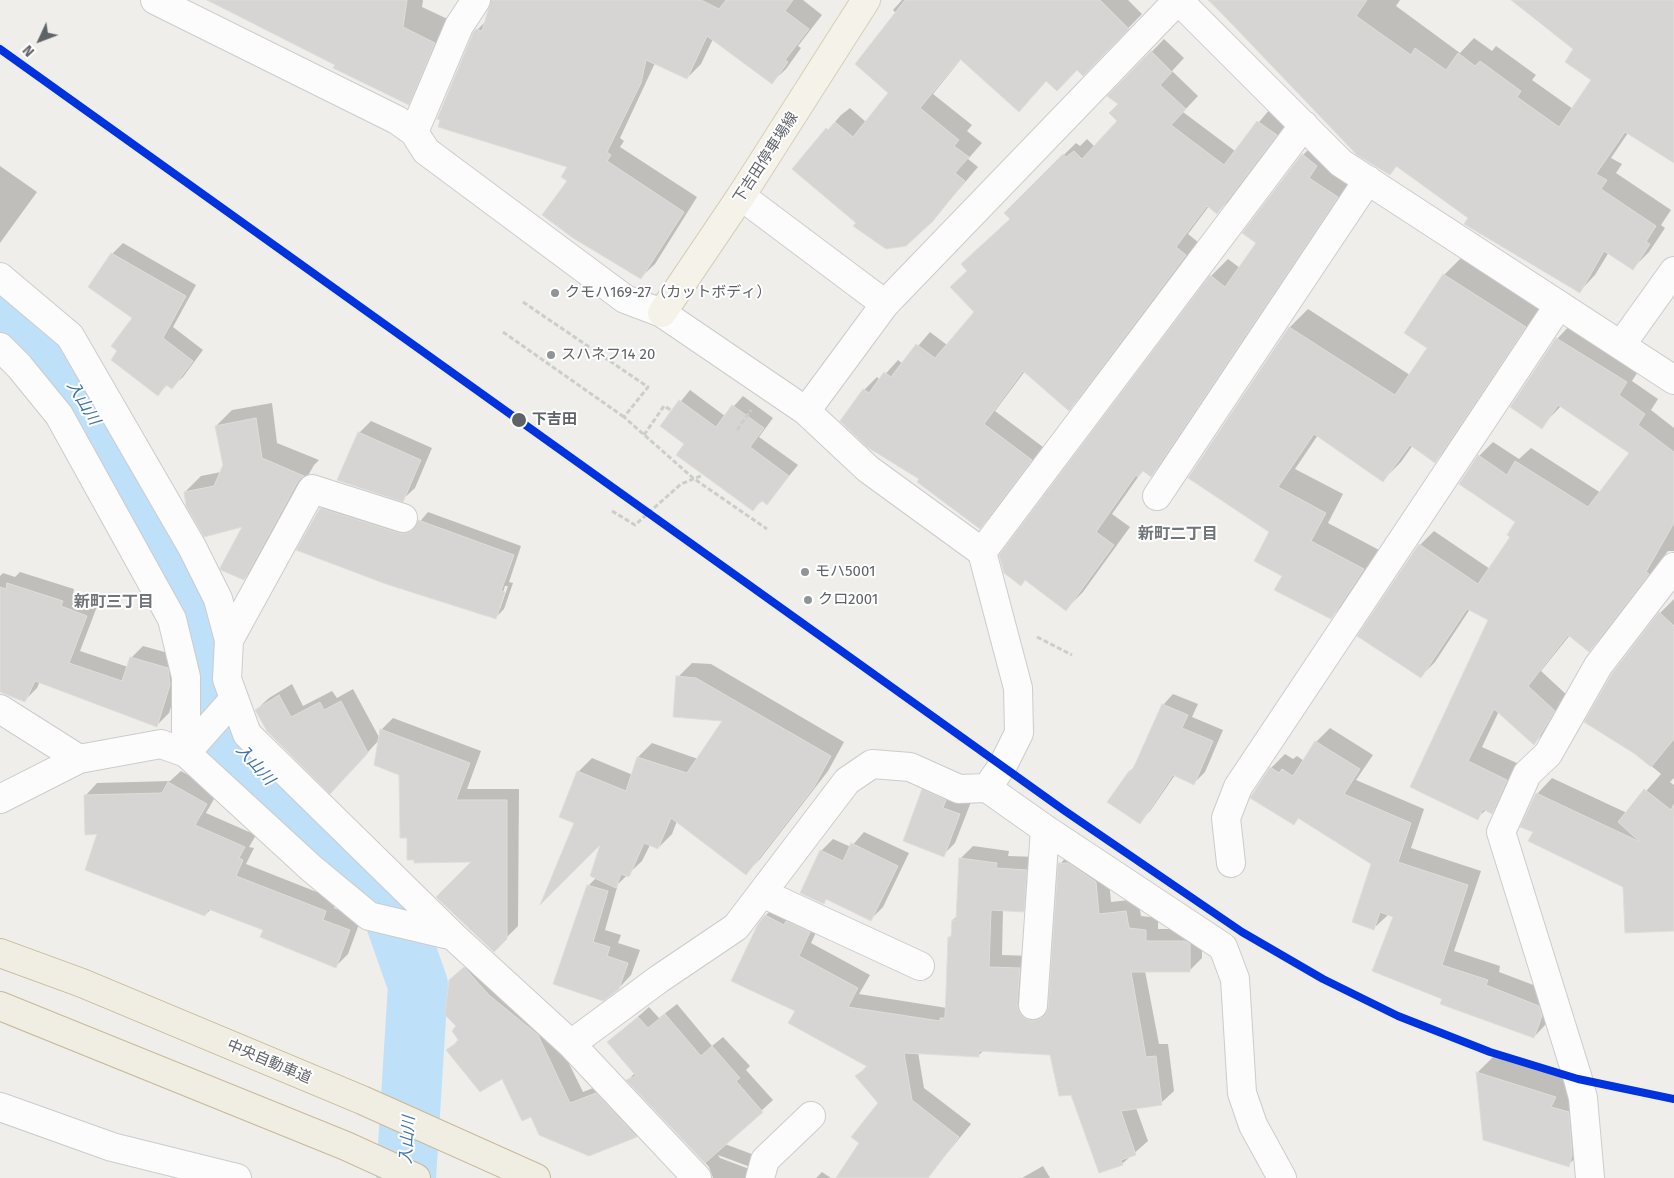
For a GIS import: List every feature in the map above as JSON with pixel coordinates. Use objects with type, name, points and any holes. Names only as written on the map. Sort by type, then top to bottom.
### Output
[{"type":"highway","name":"中央自動車道","points":[[0,953],[82,984],[362,1100],[536,1178]]},
{"type":"highway","points":[[0,1006],[346,1146],[416,1178]]},
{"type":"main road","name":"下吉田停車場線","points":[[662,312],[742,196],[866,0]]},
{"type":"street","points":[[155,0],[397,120],[414,132],[426,151],[625,299],[662,312],[806,411],[868,469],[982,552],[1018,688],[1019,733],[1004,765],[987,788]]},
{"type":"street","points":[[414,132],[459,26],[476,0]]},
{"type":"street","points":[[806,411],[885,304],[1178,0],[1341,162],[1674,380]]},
{"type":"street","points":[[982,552],[1304,125]]},
{"type":"street","points":[[1157,496],[1368,180]]},
{"type":"street","points":[[742,196],[885,304]]},
{"type":"street","points":[[1622,345],[1674,271]]},
{"type":"street","points":[[0,277],[70,336],[192,547],[218,599],[229,640],[227,679],[232,701],[247,734],[444,934],[571,1044],[697,1178]]},
{"type":"street","points":[[1231,863],[1226,818],[1238,787],[1559,305]]},
{"type":"street","points":[[0,347],[19,366],[59,415],[172,620],[186,677],[186,753]]},
{"type":"street","points":[[229,640],[312,488],[403,518]]},
{"type":"street","points":[[1590,1178],[1583,1098],[1501,832],[1528,774],[1548,754],[1598,666],[1674,567]]},
{"type":"street","points":[[186,753],[232,701]]},
{"type":"street","points":[[0,709],[79,759]]},
{"type":"street","points":[[0,799],[79,759],[161,744],[186,753],[311,868],[369,916],[444,934]]},
{"type":"street","points":[[571,1044],[659,979],[736,926],[847,781],[872,764],[910,767],[959,789],[987,788],[1045,829],[1223,947],[1235,978],[1242,1093],[1253,1125],[1282,1178]]},
{"type":"street","points":[[1032,1005],[1045,829]]},
{"type":"street","points":[[762,893],[920,966]]},
{"type":"street","points":[[0,1107],[112,1147],[237,1178]]},
{"type":"street","points":[[760,1178],[765,1160],[811,1116]]},
{"type":"path","points":[[523,302],[648,387],[624,417]]},
{"type":"path","points":[[503,332],[624,417],[693,478],[767,529]]},
{"type":"path","points":[[644,435],[664,406],[671,410]]},
{"type":"path","points":[[612,510],[635,525],[681,484],[703,475]]},
{"type":"building","points":[[207,0],[407,0],[403,27],[435,43],[409,105],[333,68],[335,65]]},
{"type":"building","points":[[491,0],[701,0],[719,9],[726,0],[793,0],[785,11],[809,29],[785,60],[788,62],[772,84],[707,36],[687,79],[646,60],[641,83],[607,152],[611,155],[607,161],[684,212],[641,279],[573,238],[542,215],[567,181],[561,177],[567,167],[438,127],[440,120],[437,119],[473,33],[476,29],[482,31]]},
{"type":"building","points":[[905,0],[1100,0],[1129,29],[1083,76],[1077,70],[1057,91],[1046,81],[1019,112],[960,59],[920,108],[959,140],[954,146],[969,157],[955,173],[965,181],[933,221],[906,246],[886,249],[853,226],[856,223],[792,169],[826,128],[828,130],[835,122],[853,137],[888,93],[855,64]]},
{"type":"building","points":[[1209,0],[1367,0],[1356,16],[1411,55],[1415,48],[1446,70],[1458,53],[1475,66],[1480,61],[1521,91],[1517,97],[1559,127],[1591,80],[1565,62],[1573,49],[1511,0],[1674,0],[1674,163],[1625,132],[1596,174],[1607,180],[1601,189],[1656,226],[1646,242],[1650,244],[1633,270],[1604,251],[1580,293],[1464,224],[1468,218],[1396,166],[1390,175],[1357,155]]},
{"type":"building","points":[[1151,51],[1172,72],[1160,85],[1186,109],[1171,125],[1224,165],[1257,121],[1277,135],[1217,214],[1207,206],[1176,247],[1186,255],[1069,411],[1023,371],[984,424],[1032,460],[980,529],[917,482],[919,479],[867,447],[840,421],[863,389],[869,393],[884,372],[891,377],[916,344],[935,358],[974,312],[950,287],[967,271],[961,264],[1010,219],[1004,213],[1063,154],[1066,157],[1074,151],[1082,159],[1117,121],[1109,113],[1118,104],[1107,96]]},
{"type":"building","points":[[1302,154],[1317,166],[1309,178],[1338,197],[1151,477],[1143,471],[1138,477],[1136,475],[1096,532],[1114,545],[1066,611],[1025,580],[1021,586],[1004,573],[999,555],[1210,275],[1225,287],[1256,243],[1242,233]]},
{"type":"building","points":[[111,253],[186,296],[163,338],[193,361],[172,389],[166,385],[158,396],[111,360],[117,351],[111,346],[132,318],[88,287]]},
{"type":"building","points":[[1443,274],[1526,327],[1435,463],[1410,445],[1383,482],[1314,434],[1278,487],[1326,513],[1311,541],[1364,569],[1331,619],[1274,590],[1282,576],[1254,561],[1269,532],[1188,478],[1289,327],[1395,395],[1427,348],[1404,333]]},
{"type":"building","points":[[1556,338],[1627,382],[1619,395],[1645,414],[1638,425],[1674,452],[1674,523],[1646,572],[1649,574],[1589,652],[1568,635],[1528,686],[1555,711],[1534,745],[1494,709],[1468,761],[1507,780],[1492,814],[1483,809],[1478,820],[1410,787],[1488,620],[1467,609],[1421,678],[1357,636],[1419,544],[1478,584],[1510,537],[1507,535],[1515,522],[1459,484],[1478,455],[1507,475],[1515,461],[1588,507],[1629,453],[1558,405],[1542,429],[1510,407]]},
{"type":"building","points":[[679,400],[716,427],[732,405],[764,428],[750,447],[789,476],[767,505],[761,500],[753,511],[676,455],[684,444],[660,426]]},
{"type":"building","points":[[256,418],[262,458],[304,476],[298,481],[244,580],[220,568],[242,527],[204,537],[186,506],[184,492],[214,486],[223,465],[215,426]]},
{"type":"building","points":[[358,432],[421,460],[403,502],[337,480]]},
{"type":"building","points":[[320,508],[399,533],[407,533],[413,530],[418,520],[514,555],[501,591],[505,592],[496,619],[386,584],[296,550]]},
{"type":"building","points":[[7,583],[63,601],[61,606],[87,616],[69,663],[122,681],[130,657],[168,668],[170,685],[157,727],[35,681],[25,702],[0,692],[0,587],[6,589]]},
{"type":"building","points":[[1659,612],[1674,626],[1674,739],[1651,767],[1635,754],[1584,722],[1611,675]]},
{"type":"building","points":[[676,676],[696,678],[831,756],[814,787],[746,875],[671,818],[658,849],[644,843],[629,877],[621,874],[616,888],[590,876],[600,845],[540,905],[574,823],[559,817],[577,771],[626,791],[637,757],[687,773],[722,721],[673,717]]},
{"type":"building","points":[[279,695],[291,717],[320,702],[324,710],[341,701],[368,753],[330,794],[267,731],[255,710]]},
{"type":"building","points":[[1162,704],[1188,715],[1182,728],[1213,741],[1194,785],[1173,775],[1140,824],[1107,802],[1129,771],[1132,771]]},
{"type":"building","points":[[380,729],[470,763],[456,800],[507,800],[507,939],[494,952],[436,897],[471,862],[414,863],[414,860],[407,860],[407,838],[400,838],[399,775],[374,765]]},
{"type":"building","points":[[1315,741],[1360,769],[1344,794],[1411,823],[1398,862],[1468,885],[1442,965],[1488,980],[1486,985],[1539,1006],[1542,1016],[1534,1038],[1440,1004],[1442,999],[1372,971],[1393,917],[1380,912],[1374,930],[1352,922],[1371,864],[1298,818],[1294,825],[1250,798],[1270,767],[1279,773],[1282,769],[1293,776]]},
{"type":"building","points":[[168,782],[207,804],[195,825],[245,847],[239,858],[243,860],[236,876],[326,911],[323,920],[350,930],[336,968],[260,937],[263,930],[208,909],[205,916],[85,870],[97,834],[85,835],[84,795],[162,793]]},
{"type":"building","points":[[922,789],[946,800],[943,808],[960,814],[944,857],[903,841]]},
{"type":"building","points":[[1644,789],[1671,810],[1674,804],[1674,931],[1625,933],[1623,887],[1528,841],[1533,832],[1520,827],[1536,793],[1640,842],[1618,822]]},
{"type":"building","points":[[851,843],[898,866],[871,921],[826,899],[824,904],[800,893],[820,850],[843,861]]},
{"type":"building","points":[[959,858],[997,863],[996,868],[1027,870],[1024,912],[991,910],[989,967],[1020,968],[1017,1004],[1019,1012],[1025,1018],[1032,1021],[1040,1019],[1046,1014],[1048,1007],[1058,863],[1068,863],[1096,882],[1099,914],[1126,911],[1129,928],[1146,930],[1146,941],[1185,941],[1190,944],[1190,972],[1131,972],[1146,1057],[1156,1056],[1162,1105],[1121,1111],[1136,1155],[1121,1160],[1123,1165],[1099,1173],[1071,1095],[1059,1096],[1050,1055],[979,1051],[979,1057],[904,1053],[912,1100],[959,1137],[928,1178],[836,1178],[859,1143],[851,1137],[878,1103],[855,1076],[868,1067],[788,1023],[795,1011],[731,981],[758,924],[765,915],[784,925],[786,921],[810,932],[799,956],[858,988],[848,1007],[940,1021],[940,1018],[945,1018],[948,937],[951,937],[952,920],[956,920]]},
{"type":"building","points":[[587,885],[608,891],[593,942],[610,947],[607,956],[628,963],[619,989],[603,1001],[553,984]]},
{"type":"building","points":[[464,967],[489,995],[538,1035],[570,1103],[596,1093],[637,1137],[589,1156],[539,1135],[531,1117],[522,1121],[502,1079],[480,1092],[446,1050],[459,1041],[452,1031],[456,1026],[445,1015],[449,980]]},
{"type":"building","points":[[665,1014],[701,1056],[712,1046],[740,1078],[736,1081],[763,1112],[705,1163],[626,1080],[636,1076],[607,1042],[638,1017],[648,1028]]},
{"type":"building","points":[[1476,1072],[1556,1097],[1551,1107],[1569,1112],[1572,1155],[1569,1167],[1483,1140]]},
{"type":"waterway","name":"入山川","points":[[0,307],[49,346],[111,449],[192,614],[220,718],[240,752],[388,900],[418,985],[406,1178]]},
{"type":"transit line","points":[[0,49],[1065,811],[1242,932],[1323,979],[1398,1016],[1490,1052],[1578,1079],[1674,1099]]},
{"type":"place","name":"クモハ169-27（カットボディ）","points":[[555,293]]},
{"type":"place","name":"スハネフ14 20","points":[[551,355]]},
{"type":"place","name":"下吉田","points":[[519,420]]},
{"type":"place","name":"モハ5001","points":[[805,572]]},
{"type":"place","name":"クロ2001","points":[[808,600]]},
{"type":"district","name":"新町二丁目","points":[[1178,535]]},
{"type":"district","name":"新町三丁目","points":[[114,603]]}]
